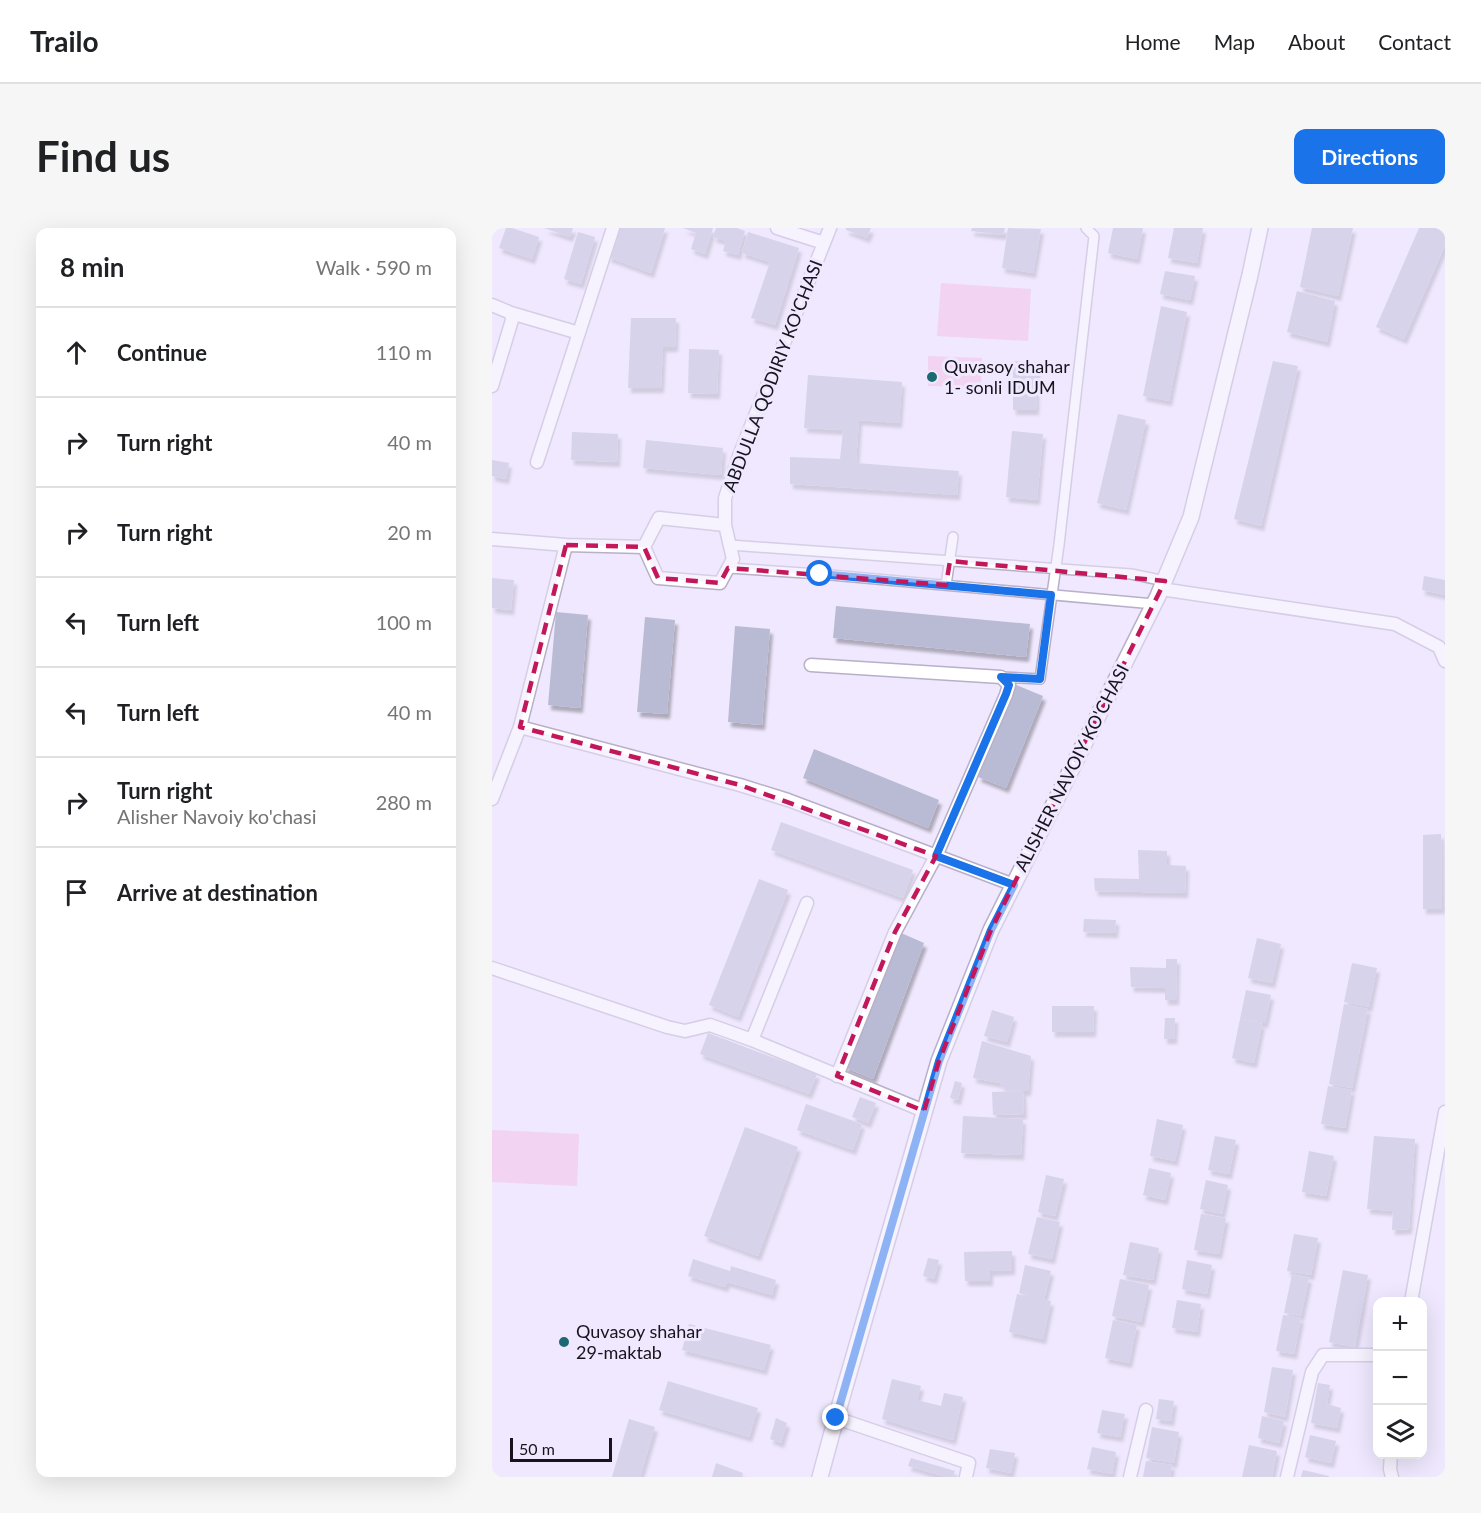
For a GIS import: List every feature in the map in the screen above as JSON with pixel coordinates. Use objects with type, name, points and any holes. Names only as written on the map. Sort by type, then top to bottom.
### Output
[{"type":"street","points":[[537,462],[613,228]]},
{"type":"street","points":[[777,228],[824,243]]},
{"type":"street","name":"ABDULLA QODIRIY KO'CHASI","points":[[728,568],[734,559],[725,525],[725,498],[739,456],[830,228]]},
{"type":"street","points":[[811,665],[1040,679],[1056,568],[1094,236],[1086,228]]},
{"type":"street","name":"ALISHER NAVOIY KO'CHASI","points":[[820,1477],[939,1061],[991,930],[1154,604],[1191,517],[1260,228]]},
{"type":"street","points":[[492,305],[579,333]]},
{"type":"street","points":[[492,386],[512,320],[511,313]]},
{"type":"street","points":[[644,547],[659,518],[725,525]]},
{"type":"street","points":[[946,585],[952,537]]},
{"type":"street","points":[[492,539],[566,545],[644,547]]},
{"type":"street","points":[[492,799],[520,727],[566,545]]},
{"type":"street","points":[[730,545],[1131,574],[1163,585],[1395,624],[1439,647],[1445,661]]},
{"type":"street","points":[[644,547],[658,578],[720,583],[728,568],[1154,604]]},
{"type":"street","points":[[837,1076],[895,932],[936,856],[1006,694],[1009,685],[1001,677]]},
{"type":"street","points":[[520,727],[740,784],[792,801],[1014,885]]},
{"type":"street","points":[[752,1040],[807,903]]},
{"type":"street","points":[[492,968],[667,1028],[685,1031],[710,1025],[924,1111]]},
{"type":"street","points":[[1412,1297],[1445,1112]]},
{"type":"street","points":[[1287,1477],[1311,1372],[1323,1355],[1373,1355]]},
{"type":"street","points":[[1130,1477],[1146,1410]]},
{"type":"street","points":[[836,1418],[969,1463],[966,1477]]},
{"type":"street","points":[[1391,1459],[1392,1477]]},
{"type":"highlighted area","points":[[566,545],[644,547],[658,578],[720,583],[728,568],[946,585],[950,561],[1165,581],[991,930],[939,1061],[924,1111],[837,1076],[895,932],[936,856],[740,785],[520,727]]},
{"type":"shaded area","points":[[941,283],[1031,289],[1028,341],[937,336]]},
{"type":"shaded area","points":[[928,356],[982,358],[981,387],[928,386]]},
{"type":"shaded area","points":[[492,1130],[579,1134],[577,1186],[492,1182]]},
{"type":"building","points":[[506,228],[539,237],[532,259],[499,248]]},
{"type":"building","points":[[544,228],[573,228],[570,237]]},
{"type":"building","points":[[617,228],[665,228],[651,273],[608,257]]},
{"type":"building","points":[[683,228],[713,228],[705,254],[691,249],[696,233]]},
{"type":"building","points":[[716,228],[737,228],[745,231],[738,255],[723,251],[726,241],[713,237]]},
{"type":"building","points":[[846,228],[871,228],[867,238],[846,230]]},
{"type":"building","points":[[972,228],[1005,228],[1003,235],[971,231]]},
{"type":"building","points":[[1008,228],[1041,229],[1033,273],[1002,268]]},
{"type":"building","points":[[1113,228],[1143,228],[1137,259],[1108,253]]},
{"type":"building","points":[[1174,228],[1203,228],[1197,263],[1168,258]]},
{"type":"building","points":[[1312,228],[1353,228],[1338,296],[1300,287]]},
{"type":"building","points":[[1419,228],[1445,228],[1445,245],[1404,339],[1376,327]]},
{"type":"building","points":[[578,232],[595,237],[581,284],[564,279]]},
{"type":"building","points":[[748,232],[799,248],[775,325],[751,318],[770,262],[742,253]]},
{"type":"building","points":[[1165,271],[1195,276],[1190,300],[1160,294]]},
{"type":"building","points":[[1297,291],[1335,301],[1327,342],[1287,332]]},
{"type":"building","points":[[1161,306],[1187,312],[1169,401],[1143,396]]},
{"type":"building","points":[[631,318],[676,318],[675,347],[663,347],[661,388],[628,388]]},
{"type":"building","points":[[689,349],[719,350],[717,394],[688,393]]},
{"type":"building","points":[[1013,361],[1037,362],[1036,410],[1013,410]]},
{"type":"building","points":[[1273,361],[1298,366],[1261,526],[1234,519]]},
{"type":"building","points":[[808,375],[902,382],[899,423],[859,420],[856,463],[959,471],[957,495],[790,484],[790,457],[840,459],[843,430],[804,428]]},
{"type":"building","points":[[1118,414],[1146,420],[1126,510],[1097,503]]},
{"type":"building","points":[[1012,431],[1043,434],[1037,500],[1006,497]]},
{"type":"building","points":[[572,432],[618,434],[617,462],[571,460]]},
{"type":"building","points":[[646,440],[723,448],[721,475],[643,468]]},
{"type":"building","points":[[492,460],[509,463],[506,479],[492,476]]},
{"type":"building","points":[[1424,576],[1445,580],[1445,595],[1422,590]]},
{"type":"building","points":[[492,578],[514,580],[511,610],[492,608]]},
{"type":"building","points":[[836,606],[1030,624],[1026,657],[833,638]]},
{"type":"building","points":[[556,612],[588,615],[580,708],[548,705]]},
{"type":"building","points":[[645,617],[675,620],[667,714],[637,712]]},
{"type":"building","points":[[735,626],[770,629],[762,725],[728,722]]},
{"type":"building","points":[[1014,684],[1043,696],[1006,788],[978,777]]},
{"type":"building","points":[[814,749],[939,800],[928,828],[803,778]]},
{"type":"building","points":[[781,822],[913,870],[903,898],[771,850]]},
{"type":"building","points":[[1441,834],[1442,909],[1423,909],[1423,835]]},
{"type":"building","points":[[1138,850],[1167,851],[1167,865],[1186,866],[1185,893],[1095,891],[1094,878],[1139,879]]},
{"type":"building","points":[[759,879],[788,890],[738,1017],[709,1005]]},
{"type":"building","points":[[1084,919],[1116,920],[1115,933],[1083,932]]},
{"type":"building","points":[[899,932],[924,943],[873,1079],[844,1067]]},
{"type":"building","points":[[1257,938],[1281,944],[1272,983],[1248,978]]},
{"type":"building","points":[[1166,959],[1177,959],[1176,1000],[1165,1000],[1165,988],[1131,987],[1130,967],[1166,968]]},
{"type":"building","points":[[1352,963],[1377,968],[1369,1007],[1344,1002]]},
{"type":"building","points":[[1246,990],[1271,995],[1265,1023],[1240,1019]]},
{"type":"building","points":[[1344,1004],[1368,1009],[1352,1088],[1329,1084]]},
{"type":"building","points":[[1052,1006],[1094,1006],[1093,1032],[1052,1032]]},
{"type":"building","points":[[992,1010],[1014,1017],[1007,1042],[984,1036]]},
{"type":"building","points":[[1165,1018],[1175,1018],[1174,1039],[1164,1039]]},
{"type":"building","points":[[1240,1019],[1262,1024],[1254,1063],[1232,1058]]},
{"type":"building","points":[[708,1033],[817,1074],[809,1094],[700,1054]]},
{"type":"building","points":[[982,1041],[1031,1056],[1028,1091],[1006,1090],[1000,1083],[973,1078]]},
{"type":"building","points":[[955,1081],[962,1083],[958,1100],[950,1098]]},
{"type":"building","points":[[1328,1086],[1352,1090],[1345,1128],[1321,1124]]},
{"type":"building","points":[[1023,1091],[1024,1114],[993,1115],[992,1092]]},
{"type":"building","points":[[860,1097],[876,1103],[868,1123],[852,1117]]},
{"type":"building","points":[[806,1104],[862,1124],[853,1150],[797,1130]]},
{"type":"building","points":[[963,1116],[1023,1119],[1021,1155],[961,1153]]},
{"type":"building","points":[[1157,1119],[1183,1125],[1175,1161],[1150,1156]]},
{"type":"building","points":[[745,1127],[798,1147],[758,1256],[704,1236]]},
{"type":"building","points":[[1215,1136],[1236,1140],[1229,1174],[1208,1170]]},
{"type":"building","points":[[1374,1136],[1415,1139],[1409,1229],[1392,1230],[1393,1211],[1367,1209]]},
{"type":"building","points":[[1309,1151],[1334,1156],[1326,1196],[1302,1192]]},
{"type":"building","points":[[1149,1168],[1171,1173],[1165,1200],[1143,1195]]},
{"type":"building","points":[[1046,1175],[1064,1179],[1055,1216],[1038,1212]]},
{"type":"building","points":[[1206,1180],[1228,1185],[1222,1214],[1200,1209]]},
{"type":"building","points":[[1201,1214],[1226,1218],[1219,1254],[1194,1250]]},
{"type":"building","points":[[1037,1217],[1060,1222],[1052,1259],[1028,1254]]},
{"type":"building","points":[[1294,1234],[1318,1238],[1311,1275],[1287,1271]]},
{"type":"building","points":[[1130,1242],[1159,1248],[1153,1280],[1123,1275]]},
{"type":"building","points":[[1012,1251],[1012,1270],[990,1271],[990,1281],[965,1281],[964,1252]]},
{"type":"building","points":[[928,1258],[939,1260],[934,1279],[923,1276]]},
{"type":"building","points":[[693,1259],[730,1271],[731,1266],[776,1280],[772,1295],[727,1282],[725,1287],[688,1276]]},
{"type":"building","points":[[1187,1260],[1212,1265],[1207,1294],[1182,1289]]},
{"type":"building","points":[[1025,1265],[1051,1271],[1044,1300],[1051,1301],[1043,1339],[1009,1332],[1017,1294],[1032,1297],[1019,1293]]},
{"type":"building","points":[[1343,1270],[1368,1275],[1355,1347],[1329,1342]]},
{"type":"building","points":[[1292,1274],[1309,1278],[1301,1316],[1284,1313]]},
{"type":"building","points":[[1120,1279],[1149,1285],[1141,1322],[1112,1316]]},
{"type":"building","points":[[1177,1300],[1201,1304],[1197,1332],[1172,1328]]},
{"type":"building","points":[[1283,1315],[1301,1318],[1294,1354],[1276,1351]]},
{"type":"building","points":[[1113,1320],[1137,1325],[1129,1363],[1105,1358]]},
{"type":"building","points":[[689,1324],[771,1345],[764,1370],[682,1350]]},
{"type":"building","points":[[1272,1367],[1293,1370],[1285,1417],[1264,1412]]},
{"type":"building","points":[[892,1379],[921,1386],[917,1400],[941,1406],[944,1393],[963,1397],[953,1440],[882,1419]]},
{"type":"building","points":[[668,1381],[758,1408],[749,1437],[659,1410]]},
{"type":"building","points":[[1318,1383],[1330,1385],[1327,1404],[1341,1408],[1337,1428],[1311,1423]]},
{"type":"building","points":[[1159,1399],[1174,1401],[1171,1421],[1156,1419]]},
{"type":"building","points":[[1102,1410],[1125,1414],[1120,1437],[1097,1433]]},
{"type":"building","points":[[1262,1416],[1284,1421],[1279,1443],[1258,1438]]},
{"type":"building","points":[[776,1418],[787,1423],[781,1443],[770,1439]]},
{"type":"building","points":[[629,1419],[655,1427],[640,1477],[612,1477]]},
{"type":"building","points":[[1152,1427],[1179,1432],[1174,1463],[1146,1458]]},
{"type":"building","points":[[1310,1435],[1336,1441],[1331,1463],[1305,1457]]},
{"type":"building","points":[[1249,1445],[1277,1451],[1272,1477],[1242,1477]]},
{"type":"building","points":[[1092,1447],[1116,1452],[1112,1474],[1087,1469]]},
{"type":"building","points":[[990,1449],[1015,1453],[1011,1473],[986,1468]]},
{"type":"building","points":[[911,1458],[955,1471],[953,1477],[908,1466]]},
{"type":"building","points":[[1146,1461],[1172,1465],[1170,1477],[1143,1477]]},
{"type":"building","points":[[716,1463],[743,1473],[742,1477],[712,1477]]},
{"type":"building","points":[[1303,1470],[1329,1476],[1329,1477],[1301,1477]]},
{"type":"place","name":"Quvasoy shahar 1- sonli IDUM","points":[[932,377]]},
{"type":"place","name":"Quvasoy shahar 29-maktab","points":[[564,1342]]},
{"type":"route","points":[[820,574],[1051,595],[1040,679],[1001,677],[1009,685],[1006,694],[936,856],[1014,885],[991,930],[939,1061],[836,1418]]}]
